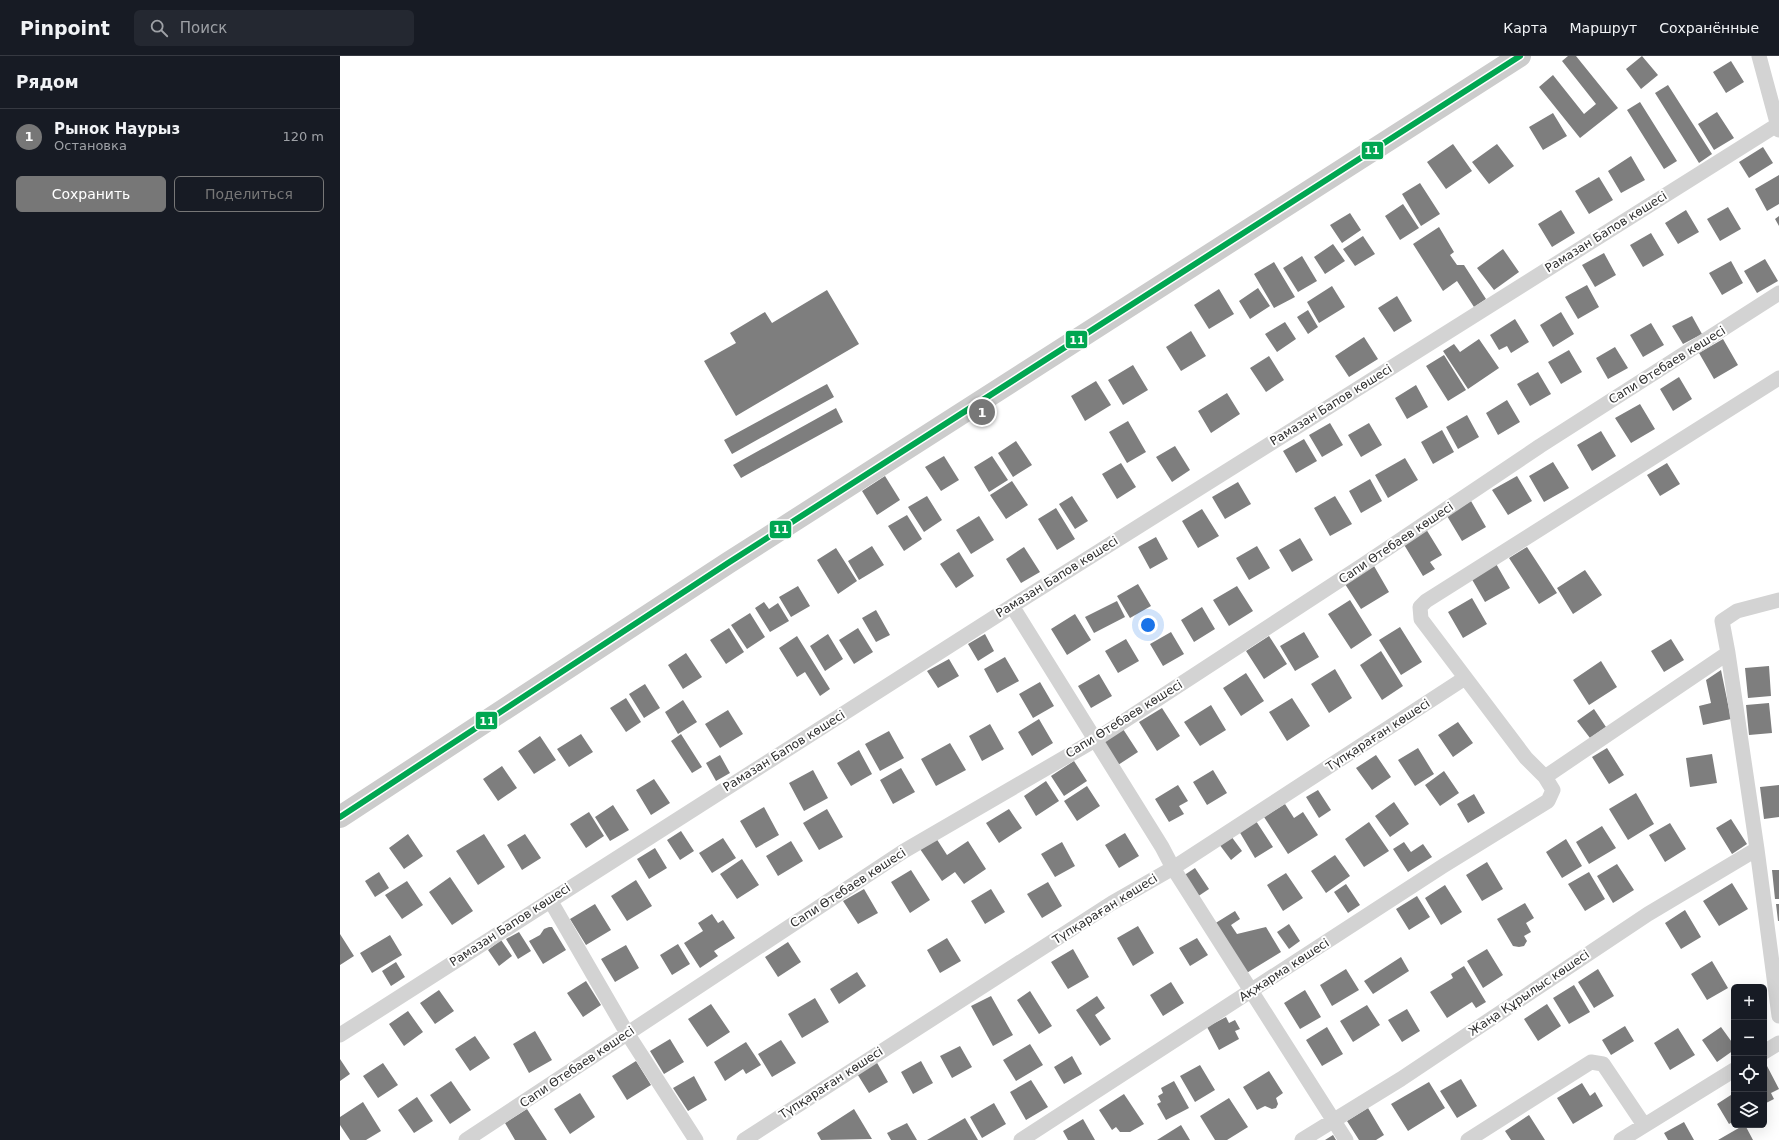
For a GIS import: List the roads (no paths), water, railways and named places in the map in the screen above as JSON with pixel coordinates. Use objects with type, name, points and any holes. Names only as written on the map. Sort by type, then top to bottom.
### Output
[{"type":"main road","points":[[340,818],[728,562],[1520,56]]},
{"type":"street","points":[[1759,56],[1778,127]]},
{"type":"street","name":"Рамазан Бапов көшесі","points":[[340,1035],[1012,606],[1778,127]]},
{"type":"street","name":"Сапи Өтебаев көшесі","points":[[466,1140],[904,851],[1094,740],[1363,565],[1540,446],[1779,294]]},
{"type":"street","points":[[1728,653],[1545,777],[1526,758],[1421,619],[1420,607],[1426,601],[1779,378]]},
{"type":"street","points":[[1779,600],[1737,611],[1722,621],[1757,849],[1779,1016]]},
{"type":"street","points":[[1012,606],[1162,847],[1173,868],[1346,1140]]},
{"type":"street","name":"Түпқараған көшесі","points":[[744,1140],[1098,912],[1173,868],[1465,678]]},
{"type":"street","name":"Ақжарма көшесі","points":[[1021,1140],[1443,866],[1548,801],[1553,790],[1545,777]]},
{"type":"street","name":"Жаңа Құрылыс көшесі","points":[[1302,1140],[1401,1079],[1648,914],[1757,849]]},
{"type":"street","points":[[550,900],[627,1033],[696,1140]]},
{"type":"street","points":[[1767,1050],[1779,1043]]},
{"type":"street","points":[[1468,1140],[1591,1062],[1603,1064],[1641,1132]]},
{"type":"street","points":[[1621,1140],[1641,1132],[1731,1072]]},
{"type":"place","name":"Рынок Наурыз","points":[[982,412]]}]
